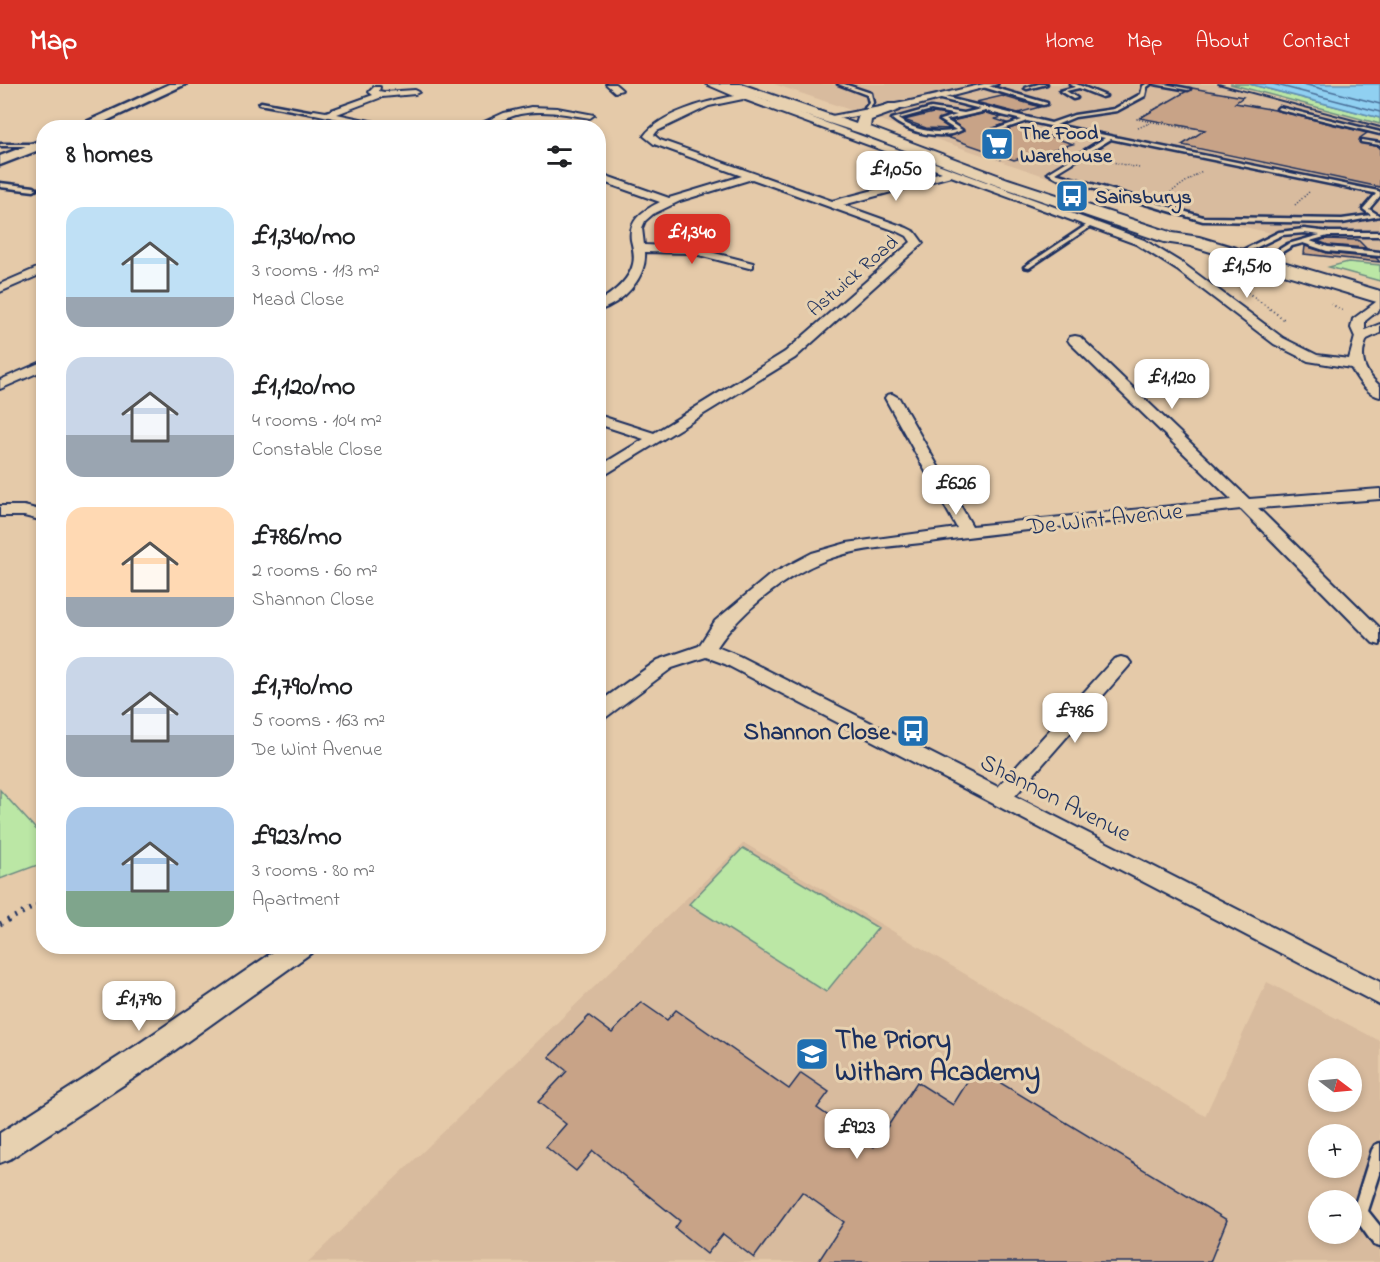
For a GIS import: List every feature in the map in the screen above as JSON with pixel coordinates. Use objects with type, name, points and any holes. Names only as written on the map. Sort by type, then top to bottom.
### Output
[{"type":"main road","points":[[97,120],[180,84]]},
{"type":"main road","points":[[727,84],[824,115],[850,128],[863,129],[1002,182],[1170,238],[1174,245],[1243,261],[1378,305]]},
{"type":"main road","points":[[863,129],[864,118],[894,107]]},
{"type":"main road","points":[[0,161],[36,146]]},
{"type":"main road","points":[[1243,261],[1310,291],[1378,305]]},
{"type":"street","points":[[710,84],[1140,242],[1166,255],[1219,298],[1301,354],[1327,361],[1355,364]]},
{"type":"street","points":[[824,115],[894,107],[994,84]]},
{"type":"street","points":[[380,94],[373,91],[385,86]]},
{"type":"street","points":[[327,115],[380,94],[415,92]]},
{"type":"street","name":"Astwick Road","points":[[606,469],[790,355],[917,243],[911,234],[903,230],[657,142],[649,136],[654,129],[706,105],[746,96]]},
{"type":"street","points":[[824,115],[867,106],[914,103]]},
{"type":"street","points":[[493,120],[521,110],[550,109],[590,115]]},
{"type":"street","points":[[314,113],[354,120]]},
{"type":"street","points":[[834,204],[951,173]]},
{"type":"street","points":[[606,303],[633,279],[639,267],[639,248],[635,234],[641,219],[670,202],[753,176]]},
{"type":"street","points":[[606,181],[670,202]]},
{"type":"street","points":[[639,248],[691,250],[748,265]]},
{"type":"street","points":[[0,288],[36,272]]},
{"type":"street","points":[[1378,305],[1359,319],[1357,327],[1360,337],[1355,348],[1355,364],[1360,375],[1380,393]]},
{"type":"street","points":[[1360,337],[1380,328]]},
{"type":"street","points":[[1076,340],[1380,639]]},
{"type":"street","points":[[0,385],[36,369]]},
{"type":"street","points":[[892,398],[967,532]]},
{"type":"street","points":[[606,422],[655,438]]},
{"type":"street","name":"De Wint Avenue","points":[[706,650],[722,625],[776,579],[818,557],[847,548],[967,532],[1245,504],[1380,494]]},
{"type":"street","points":[[0,511],[24,511],[36,514]]},
{"type":"street","points":[[606,707],[665,664],[706,650]]},
{"type":"street","name":"Shannon Avenue","points":[[706,650],[732,660],[1380,994]]},
{"type":"street","points":[[1000,799],[1121,663]]},
{"type":"street","points":[[0,1149],[147,1054],[291,954]]},
{"type":"lane","points":[[840,84],[869,94],[871,103],[867,106]]},
{"type":"lane","points":[[1027,88],[1045,84]]},
{"type":"lane","points":[[1051,125],[1074,116],[1115,110],[1143,95],[1145,86],[1149,84]]},
{"type":"lane","points":[[1156,84],[1188,89]]},
{"type":"lane","points":[[1180,84],[1195,87]]},
{"type":"lane","points":[[1075,98],[1062,91],[1075,85],[1104,96]]},
{"type":"lane","points":[[985,86],[1045,104]]},
{"type":"lane","points":[[939,97],[1027,120],[1380,191]]},
{"type":"lane","points":[[261,103],[314,113]]},
{"type":"lane","points":[[1279,108],[1380,133]]},
{"type":"lane","points":[[966,115],[931,109],[894,119],[932,134],[945,135],[960,130],[942,120],[966,115],[985,110]]},
{"type":"lane","points":[[995,131],[1027,120]]},
{"type":"lane","points":[[1110,137],[1051,173],[1193,217],[1213,220],[1342,221],[1378,216]]},
{"type":"lane","points":[[1363,141],[1380,144]]},
{"type":"lane","points":[[0,145],[36,144]]},
{"type":"lane","points":[[0,185],[34,189]]},
{"type":"lane","points":[[1360,188],[1379,193],[1366,208],[1378,216]]},
{"type":"lane","points":[[1028,267],[1091,224]]},
{"type":"lane","points":[[1243,261],[1281,233],[1304,231],[1329,234],[1380,234]]},
{"type":"lane","points":[[1243,261],[1329,234]]},
{"type":"lane","points":[[1302,241],[1327,249],[1380,254]]},
{"type":"lane","points":[[1380,1150],[1359,1213],[1380,1239]]},
{"type":"path","points":[[1170,100],[1137,119],[1191,129]]},
{"type":"path","points":[[1152,205],[1218,159]]},
{"type":"path","points":[[0,924],[36,906]]},
{"type":"shaded area","points":[[774,84],[1215,84],[1380,128],[1380,262],[1336,259],[1267,232],[1106,197]]},
{"type":"shaded area","name":"The Priory Witham Academy","points":[[744,843],[1205,1116],[1267,982],[1380,1041],[1380,1149],[1362,1200],[1362,1190],[1308,1190],[1308,1244],[1362,1244],[1362,1213],[1380,1224],[1380,1262],[308,1262]]},
{"type":"green space","points":[[1230,84],[1249,84],[1380,118],[1380,124]]},
{"type":"green space","points":[[1348,262],[1380,265],[1380,281],[1329,267]]},
{"type":"green space","points":[[0,790],[36,829],[36,866],[0,879]]},
{"type":"green space","points":[[743,848],[878,928],[826,992],[689,904]]},
{"type":"water","points":[[1249,84],[1380,84],[1380,118]]},
{"type":"building","points":[[1192,88],[1243,97],[1235,103],[1275,110],[1367,133],[1360,138],[1359,142],[1380,147],[1380,187],[1182,145],[1205,130],[1140,118]]},
{"type":"building","points":[[1002,96],[1040,107],[1018,113],[976,102]]},
{"type":"building","points":[[933,113],[947,115],[938,121],[950,129],[926,128],[904,120]]},
{"type":"building","points":[[986,113],[1002,117],[995,119],[1007,123],[991,129],[993,134],[1018,126],[1073,144],[1014,160],[947,137],[964,131],[952,121]]},
{"type":"building","points":[[1325,239],[1358,240],[1366,248],[1328,245],[1318,241]]},
{"type":"building","points":[[1305,246],[1327,253],[1376,258],[1380,262],[1304,254]]},
{"type":"building","points":[[641,1002],[667,1020],[676,1010],[789,1089],[801,1073],[829,1092],[817,1108],[874,1147],[917,1082],[953,1105],[976,1068],[1227,1220],[1210,1262],[818,1262],[844,1222],[802,1192],[754,1258],[723,1234],[707,1254],[675,1228],[680,1221],[593,1151],[576,1171],[546,1147],[566,1124],[538,1102],[567,1071],[549,1057],[589,1016],[612,1033]]},
{"type":"railway","points":[[1218,84],[1380,127]]},
{"type":"place","name":"The Food Warehouse","points":[[997,144]]},
{"type":"place","name":"Sainsburys","points":[[1072,196]]},
{"type":"place","name":"Shannon Close","points":[[913,731]]},
{"type":"place","name":"The Priory Witham Academy","points":[[812,1054]]}]
